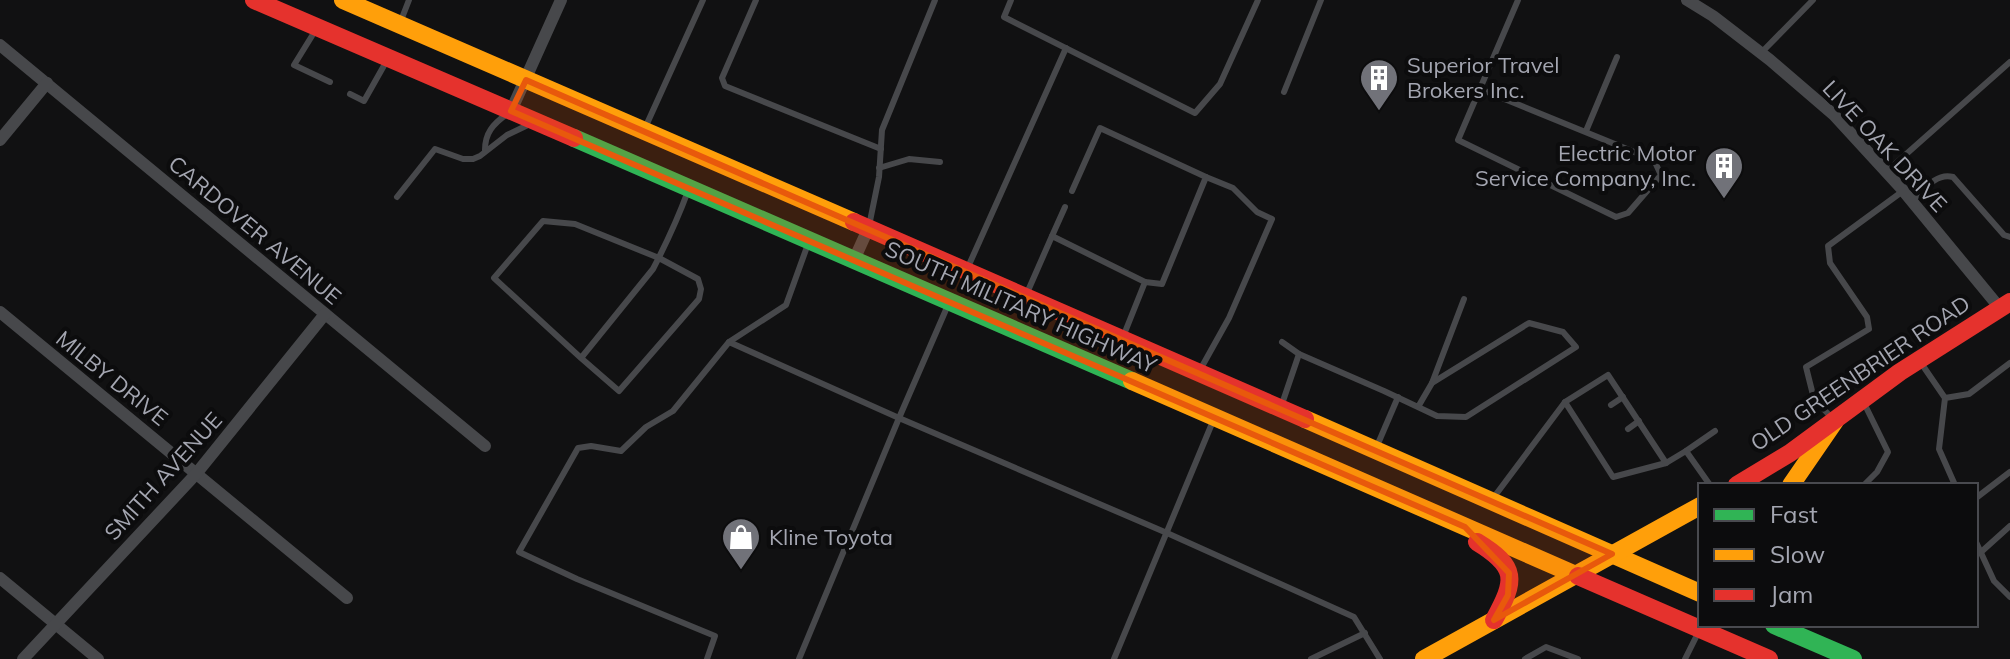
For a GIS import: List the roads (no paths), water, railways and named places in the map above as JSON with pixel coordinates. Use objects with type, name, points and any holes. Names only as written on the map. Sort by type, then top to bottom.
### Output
[{"type":"main road","name":"SOUTH MILITARY HIGHWAY","points":[[254,0],[1769,659]]},
{"type":"main road","name":"SOUTH MILITARY HIGHWAY","points":[[343,0],[1698,592]]},
{"type":"main road","name":"OLD GREENBRIER ROAD","points":[[1740,483],[1790,453],[1918,361],[2005,304]]},
{"type":"main road","points":[[1792,483],[1835,421]]},
{"type":"main road","points":[[1424,659],[1698,507]]},
{"type":"main road","points":[[1465,527],[1475,541],[1503,560],[1509,573],[1508,595],[1494,620]]},
{"type":"main road","points":[[1779,627],[1853,659]]},
{"type":"main road","points":[[1815,627],[1853,659]]},
{"type":"street","points":[[511,111],[561,0]]},
{"type":"street","name":"LIVE OAK DRIVE","points":[[1691,1],[1761,53],[1834,115],[2005,304]]},
{"type":"street","name":"CARDOVER AVENUE","points":[[0,45],[485,446]]},
{"type":"street","points":[[0,140],[47,83]]},
{"type":"street","points":[[854,260],[868,229]]},
{"type":"street","name":"MILBY DRIVE","points":[[0,312],[347,598]]},
{"type":"street","name":"SMITH AVENUE","points":[[23,659],[196,474],[325,314]]},
{"type":"street","points":[[0,578],[98,659]]},
{"type":"lane","points":[[399,24],[409,0]]},
{"type":"lane","points":[[644,131],[703,0]]},
{"type":"lane","points":[[756,0],[722,78],[725,86],[881,149]]},
{"type":"lane","points":[[868,229],[882,130],[935,0]]},
{"type":"lane","points":[[1011,0],[1004,17],[1195,113],[1220,84],[1258,0]]},
{"type":"lane","points":[[1284,92],[1321,0]]},
{"type":"lane","points":[[1480,89],[1654,160],[1661,175],[1628,213],[1616,217],[1458,140],[1518,0]]},
{"type":"lane","points":[[1761,53],[1813,0]]},
{"type":"lane","points":[[317,28],[294,65],[330,82]]},
{"type":"lane","points":[[966,272],[1066,48]]},
{"type":"lane","points":[[1586,131],[1617,57]]},
{"type":"lane","points":[[350,94],[364,101],[388,58]]},
{"type":"lane","points":[[1886,172],[2010,62]]},
{"type":"lane","points":[[485,150],[485,139],[491,128],[511,111]]},
{"type":"lane","points":[[397,197],[435,149],[463,159],[473,159],[507,135],[535,121]]},
{"type":"lane","points":[[1072,191],[1100,128],[1233,188],[1257,212],[1272,219],[1229,318],[1199,373]]},
{"type":"lane","points":[[879,168],[909,159],[940,162]]},
{"type":"lane","points":[[1912,201],[1946,174],[1953,177],[2004,235],[2010,237]]},
{"type":"lane","points":[[1052,236],[1145,282],[1162,284],[1206,177]]},
{"type":"lane","points":[[581,358],[653,269],[690,188]]},
{"type":"lane","points":[[1835,421],[1814,399],[1806,367],[1869,329],[1867,317],[1830,263],[1828,246],[1903,191]]},
{"type":"lane","points":[[1025,298],[1065,207]]},
{"type":"lane","points":[[543,221],[575,224],[659,258],[698,279],[701,289],[699,299],[619,391],[494,278],[543,221]]},
{"type":"lane","points":[[707,659],[715,636],[519,552],[578,448],[591,446],[621,451],[646,427],[673,411],[729,342],[786,305],[810,240]]},
{"type":"lane","points":[[1122,340],[1145,282]]},
{"type":"lane","points":[[1418,407],[1432,383],[1464,299]]},
{"type":"lane","points":[[799,659],[950,302]]},
{"type":"lane","points":[[1282,342],[1299,354],[1437,416],[1466,417],[1576,347],[1563,332],[1529,323],[1432,383]]},
{"type":"lane","points":[[729,342],[1354,617],[1380,659]]},
{"type":"lane","points":[[1281,409],[1299,354]]},
{"type":"lane","points":[[1918,361],[1945,398],[1939,449],[1954,483]]},
{"type":"lane","points":[[1945,398],[1969,394],[2010,363]]},
{"type":"lane","points":[[1492,500],[1565,402],[1608,375],[1666,463]]},
{"type":"lane","points":[[1376,450],[1398,397]]},
{"type":"lane","points":[[1611,405],[1623,397]]},
{"type":"lane","points":[[1863,401],[1888,452],[1877,472],[1866,483]]},
{"type":"lane","points":[[1565,402],[1613,477],[1666,463],[1715,431]]},
{"type":"lane","points":[[1114,659],[1215,417]]},
{"type":"lane","points":[[1580,426],[1589,421]]},
{"type":"lane","points":[[1628,429],[1639,421]]},
{"type":"lane","points":[[1596,451],[1605,444]]},
{"type":"lane","points":[[1686,451],[1709,483]]},
{"type":"lane","points":[[1978,496],[2010,472]]},
{"type":"lane","points":[[1980,553],[2010,526]]},
{"type":"lane","points":[[1978,548],[1994,581],[2010,597]]},
{"type":"lane","points":[[1685,659],[1700,629]]},
{"type":"lane","points":[[1311,659],[1365,633]]},
{"type":"lane","points":[[1525,659],[1546,647],[1578,659]]},
{"type":"place","name":"Superior Travel Brokers Inc.","points":[[1379,112]]},
{"type":"place","name":"Electric Motor Service Company, Inc.","points":[[1724,200]]},
{"type":"place","name":"Kline Toyota","points":[[741,571]]}]
